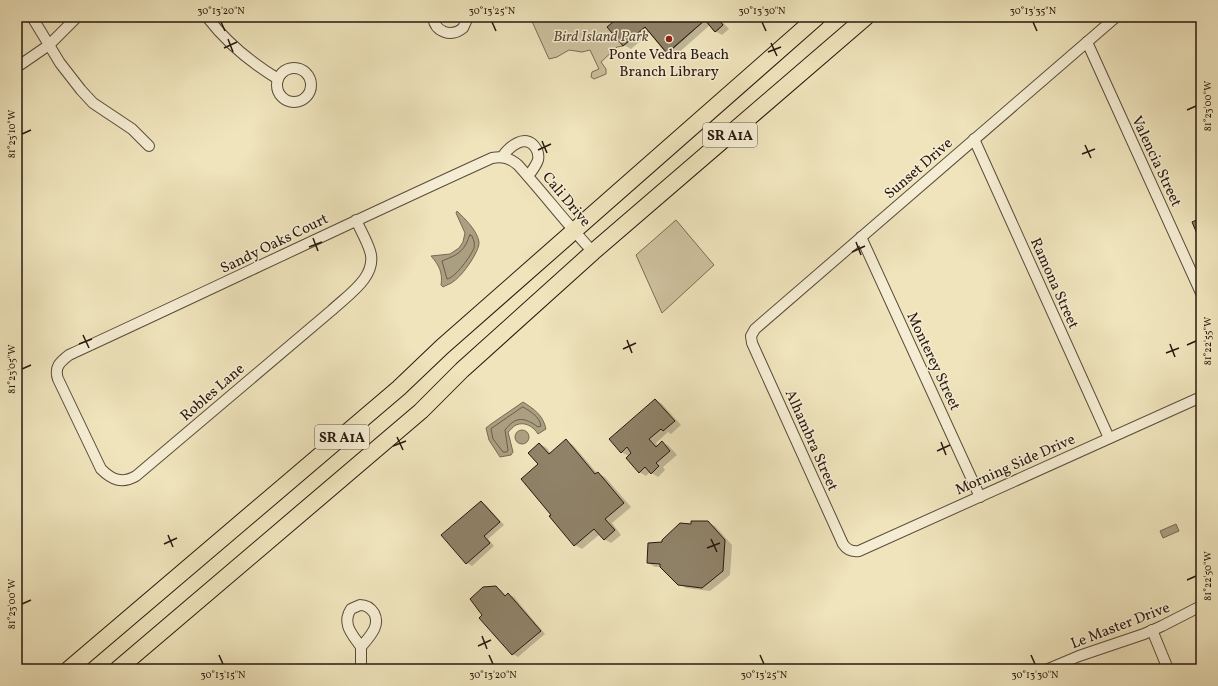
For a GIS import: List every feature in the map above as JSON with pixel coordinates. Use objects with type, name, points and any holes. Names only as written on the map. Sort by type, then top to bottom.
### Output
[{"type":"main road","name":"SR A1A","points":[[69,669],[400,388],[442,347],[817,17]]},
{"type":"main road","name":"SR A1A","points":[[118,669],[421,411],[462,370],[593,252],[866,17]]},
{"type":"street","points":[[32,17],[60,63],[81,90],[93,103],[132,129],[149,146]]},
{"type":"street","points":[[17,67],[48,45],[77,17]]},
{"type":"street","points":[[207,17],[227,42],[243,56],[278,79]]},
{"type":"street","points":[[433,17],[434,24],[439,29],[452,33],[463,28],[468,17]]},
{"type":"street","name":"Sunset Drive","points":[[754,348],[751,336],[755,329],[1116,17]]},
{"type":"street","name":"Valencia Street","points":[[1087,42],[1201,293]]},
{"type":"street","name":"Ramona Street","points":[[974,139],[1109,438]]},
{"type":"street","points":[[502,157],[507,149],[519,142],[524,141],[533,144],[538,153],[538,158],[528,176]]},
{"type":"street","name":"Cali Drive","points":[[502,157],[513,161],[518,165],[593,252]]},
{"type":"street","name":"Sandy Oaks Court","points":[[58,379],[56,373],[59,362],[69,355],[356,220],[492,158],[502,157]]},
{"type":"street","name":"Robles Lane","points":[[58,379],[101,469],[115,480],[130,480],[332,310],[362,282],[370,268],[372,260],[356,220]]},
{"type":"street","name":"Monterey Street","points":[[861,237],[980,497]]},
{"type":"street","name":"Alhambra Street","points":[[754,348],[843,544]]},
{"type":"street","name":"Morning Side Drive","points":[[843,544],[849,550],[855,552],[859,551],[1201,397]]},
{"type":"street","name":"Le Master Drive","points":[[1048,669],[1079,656],[1152,630],[1201,606]]},
{"type":"street","points":[[1152,630],[1168,669]]},
{"type":"street","points":[[356,669],[362,669],[361,647]]},
{"type":"green space","name":"Bird Island Park","points":[[530,17],[716,17],[723,25],[715,32],[705,20],[667,54],[645,27],[623,46],[617,47],[601,62],[606,69],[606,74],[594,79],[591,77],[592,72],[599,69],[590,50],[582,52],[569,50],[557,57],[549,59]]},
{"type":"green space","points":[[676,220],[714,265],[662,313],[636,255]]},
{"type":"water","points":[[457,211],[476,233],[479,246],[474,257],[461,274],[453,282],[443,287],[441,285],[440,269],[431,256],[450,254],[459,248],[463,242],[465,233],[456,213]]},
{"type":"water","points":[[523,402],[540,416],[546,429],[538,434],[532,427],[526,424],[519,424],[515,426],[508,432],[513,452],[511,455],[500,457],[489,440],[486,428]]},
{"type":"water","points":[[522,430],[527,432],[529,437],[527,442],[522,444],[517,442],[515,437],[517,432]]},
{"type":"water","points":[[1176,524],[1179,531],[1163,538],[1160,531]]},
{"type":"building","name":"Ponte Vedra Beach Branch Library","points":[[619,17],[716,17],[723,25],[715,32],[705,20],[667,53],[645,27],[623,46],[607,27]]},
{"type":"building","points":[[1201,218],[1201,243],[1192,222]]},
{"type":"building","points":[[655,399],[675,421],[663,431],[661,429],[649,439],[656,447],[662,441],[670,451],[656,463],[659,466],[651,474],[645,467],[639,473],[626,458],[631,453],[627,447],[621,453],[609,439]]},
{"type":"building","points":[[566,439],[595,474],[598,472],[624,503],[605,519],[615,530],[604,540],[594,529],[574,546],[521,479],[538,464],[528,453],[539,443],[549,454]]},
{"type":"building","points":[[481,501],[500,522],[484,536],[490,543],[466,564],[441,535]]},
{"type":"building","points":[[691,521],[708,521],[725,540],[723,571],[702,588],[678,585],[660,567],[660,564],[647,563],[648,543],[662,542],[662,540],[680,523],[691,524]]},
{"type":"building","points":[[496,586],[505,596],[508,593],[541,631],[512,655],[479,618],[482,615],[470,599],[483,587]]},
{"type":"place","name":"Ponte Vedra Beach Branch Library","points":[[669,39]]}]
